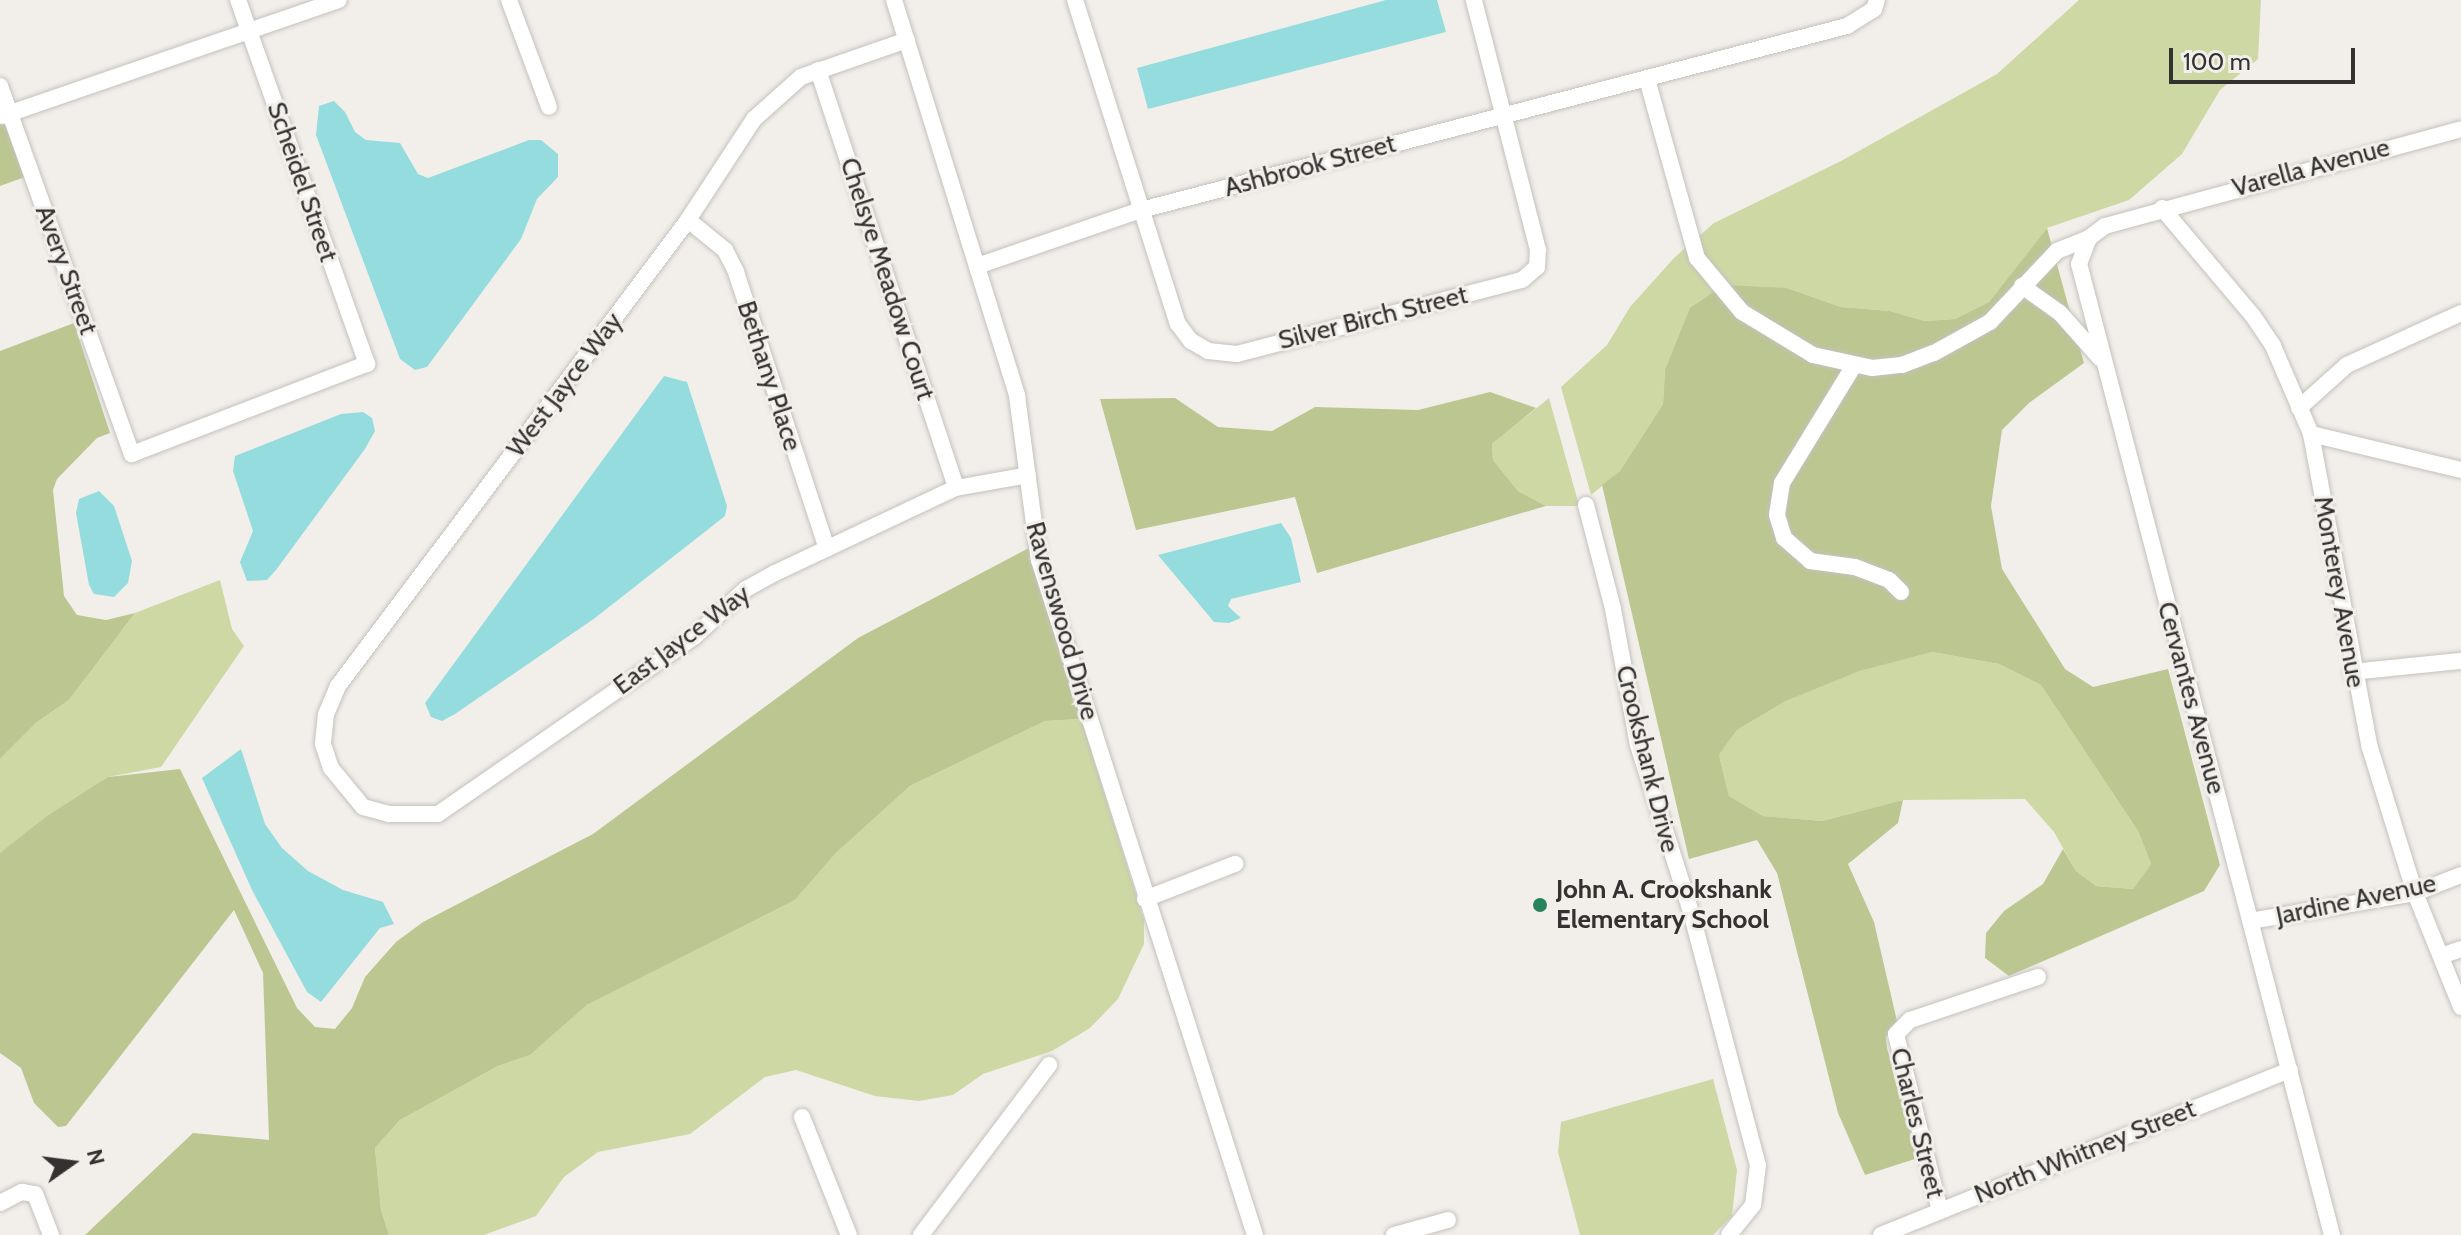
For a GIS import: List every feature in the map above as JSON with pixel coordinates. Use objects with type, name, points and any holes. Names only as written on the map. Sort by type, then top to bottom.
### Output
[{"type":"street","name":"Scheidel Street","points":[[132,454],[367,364],[238,0]]},
{"type":"street","points":[[5,115],[339,0]]},
{"type":"street","points":[[509,0],[549,107]]},
{"type":"street","name":"Ravenswood Drive","points":[[894,0],[1017,396],[1039,560],[1255,1235]]},
{"type":"street","name":"Silver Birch Street","points":[[1075,0],[1178,324],[1191,341],[1208,351],[1237,354],[1522,280],[1537,267],[1538,250],[1474,0]]},
{"type":"street","name":"Ashbrook Street","points":[[977,266],[1141,210],[1847,26],[1874,9],[1877,0]]},
{"type":"street","name":"West Jayce Way","points":[[355,799],[331,768],[323,744],[326,714],[338,686],[688,220],[754,119],[786,87],[818,70],[907,40]]},
{"type":"street","name":"Chelsye Meadow Court","points":[[818,70],[956,488]]},
{"type":"street","points":[[1647,79],[1689,239],[1717,287],[1742,312],[1813,355],[1853,367],[1902,365],[1934,353],[1990,322],[2057,251],[2089,238],[2105,226],[2162,208]]},
{"type":"street","name":"Avery Street","points":[[0,86],[5,115],[132,454]]},
{"type":"street","name":"Varella Avenue","points":[[2162,208],[2461,129]]},
{"type":"street","name":"Monterey Avenue","points":[[2162,208],[2253,316],[2273,346],[2311,434],[2352,672],[2370,748],[2415,893],[2461,1007]]},
{"type":"street","name":"Bethany Place","points":[[688,220],[725,250],[736,272],[827,548]]},
{"type":"street","name":"Cervantes Avenue","points":[[2089,238],[2079,271],[2332,1235]]},
{"type":"street","points":[[2022,286],[2060,313],[2103,361]]},
{"type":"street","points":[[2299,408],[2347,365],[2461,313]]},
{"type":"street","points":[[1853,367],[1782,483],[1777,515],[1784,538],[1810,561],[1855,567],[1889,580],[1901,592]]},
{"type":"street","points":[[2311,434],[2461,470]]},
{"type":"street","name":"East Jayce Way","points":[[355,799],[389,814],[438,814],[695,636],[746,589],[956,488],[1028,475]]},
{"type":"street","name":"Crookshank Drive","points":[[1586,505],[1613,609],[1638,745],[1691,912],[1758,1165],[1753,1205],[1729,1235]]},
{"type":"street","points":[[2352,672],[2461,661]]},
{"type":"street","points":[[1145,899],[1235,864]]},
{"type":"street","name":"Jardine Avenue","points":[[2250,921],[2415,893],[2461,875]]},
{"type":"street","points":[[2441,956],[2461,949]]},
{"type":"street","name":"Charles Street","points":[[1940,1211],[1896,1034],[1910,1020],[2038,977]]},
{"type":"street","points":[[921,1235],[1049,1065]]},
{"type":"street","name":"North Whitney Street","points":[[1885,1234],[2290,1070]]},
{"type":"street","points":[[802,1117],[849,1235]]},
{"type":"street","points":[[0,1203],[31,1192],[51,1235]]},
{"type":"street","points":[[1394,1235],[1448,1220]]},
{"type":"green space","points":[[2079,0],[2261,0],[2258,59],[2220,90],[2182,154],[2129,200],[2047,228],[1989,302],[1955,319],[1925,321],[1890,311],[1841,307],[1787,288],[1665,370],[1663,404],[1620,471],[1591,495],[1561,387],[1607,345],[1630,307],[1674,258],[1714,223],[1841,161],[1997,74]]},
{"type":"green space","points":[[5,121],[25,177],[0,186],[0,123]]},
{"type":"green space","points":[[2047,228],[2084,363],[2029,403],[2002,430],[1991,506],[2002,569],[2065,669],[2093,687],[2168,669],[2220,865],[2204,891],[2009,976],[1985,958],[1986,933],[2004,911],[2043,884],[2063,849],[2076,871],[2096,886],[2133,889],[2151,864],[2138,831],[2041,685],[1999,664],[1932,652],[1859,671],[1786,701],[1737,730],[1719,755],[1729,796],[1763,816],[1822,821],[1903,800],[1898,823],[1848,864],[1874,922],[1897,1021],[1886,1037],[1887,1048],[1918,1158],[1865,1175],[1838,1113],[1777,873],[1757,840],[1689,859],[1602,485],[1620,471],[1663,404],[1665,370],[1690,308],[1724,285],[1787,288],[1841,307],[1890,311],[1925,321],[1955,319],[1989,302]]},
{"type":"green space","points":[[74,323],[110,433],[97,438],[57,479],[53,490],[64,596],[77,615],[106,620],[135,613],[69,700],[37,722],[0,759],[0,351]]},
{"type":"green space","points":[[1490,392],[1536,408],[1492,444],[1493,460],[1518,491],[1546,506],[1317,573],[1295,497],[1136,530],[1100,399],[1175,398],[1218,427],[1272,431],[1315,407],[1418,410]]},
{"type":"green space","points":[[1549,398],[1578,506],[1546,506],[1518,491],[1493,460],[1492,444]]},
{"type":"green space","points":[[1029,548],[1081,719],[1045,721],[910,786],[836,853],[795,900],[587,1005],[530,1055],[498,1066],[400,1120],[375,1148],[381,1210],[389,1235],[85,1235],[193,1133],[269,1140],[263,973],[234,910],[66,1126],[58,1127],[34,1103],[21,1068],[0,1053],[0,853],[47,816],[108,777],[180,769],[297,1008],[315,1027],[335,1029],[352,1008],[365,977],[396,942],[423,922],[593,834],[858,638]]},
{"type":"green space","points":[[220,580],[232,629],[244,646],[161,767],[108,777],[0,853],[0,759],[37,722],[69,700],[135,613]]},
{"type":"green space","points":[[1932,652],[1999,664],[2041,685],[2138,831],[2151,864],[2133,889],[2096,886],[2076,871],[2054,832],[2025,799],[1903,800],[1822,821],[1763,816],[1729,796],[1719,755],[1737,730],[1786,701],[1859,670]]},
{"type":"green space","points":[[1081,719],[1144,920],[1144,944],[1118,999],[1090,1028],[1052,1051],[983,1074],[953,1095],[919,1101],[875,1096],[796,1070],[765,1077],[690,1134],[598,1152],[564,1177],[536,1216],[484,1235],[389,1235],[381,1210],[375,1148],[400,1120],[498,1066],[530,1055],[587,1005],[795,900],[836,853],[910,786],[1045,721]]},
{"type":"green space","points":[[1713,1079],[1737,1170],[1732,1216],[1713,1235],[1580,1235],[1558,1152],[1561,1122]]},
{"type":"water","points":[[1386,0],[1437,0],[1446,32],[1148,109],[1137,68]]},
{"type":"water","points":[[334,101],[345,112],[355,132],[366,140],[400,143],[418,174],[428,178],[529,140],[541,140],[558,154],[558,177],[537,199],[521,239],[427,367],[415,370],[400,359],[316,135],[319,106]]},
{"type":"water","points":[[664,376],[687,382],[727,506],[725,516],[595,618],[455,714],[442,721],[431,717],[425,703]]},
{"type":"water","points":[[363,412],[372,418],[375,431],[365,449],[276,570],[267,580],[247,581],[240,562],[253,531],[233,471],[235,456],[341,414]]},
{"type":"water","points":[[99,491],[114,506],[132,561],[128,583],[114,597],[94,594],[89,585],[76,513],[79,499]]},
{"type":"water","points":[[1281,523],[1291,538],[1301,582],[1231,599],[1228,606],[1241,618],[1229,623],[1214,622],[1158,555]]},
{"type":"water","points":[[241,749],[265,824],[282,848],[308,871],[343,890],[383,902],[394,924],[380,928],[321,1002],[307,992],[252,890],[202,778]]},
{"type":"place","name":"John A. Crookshank Elementary School","points":[[1540,905]]}]
